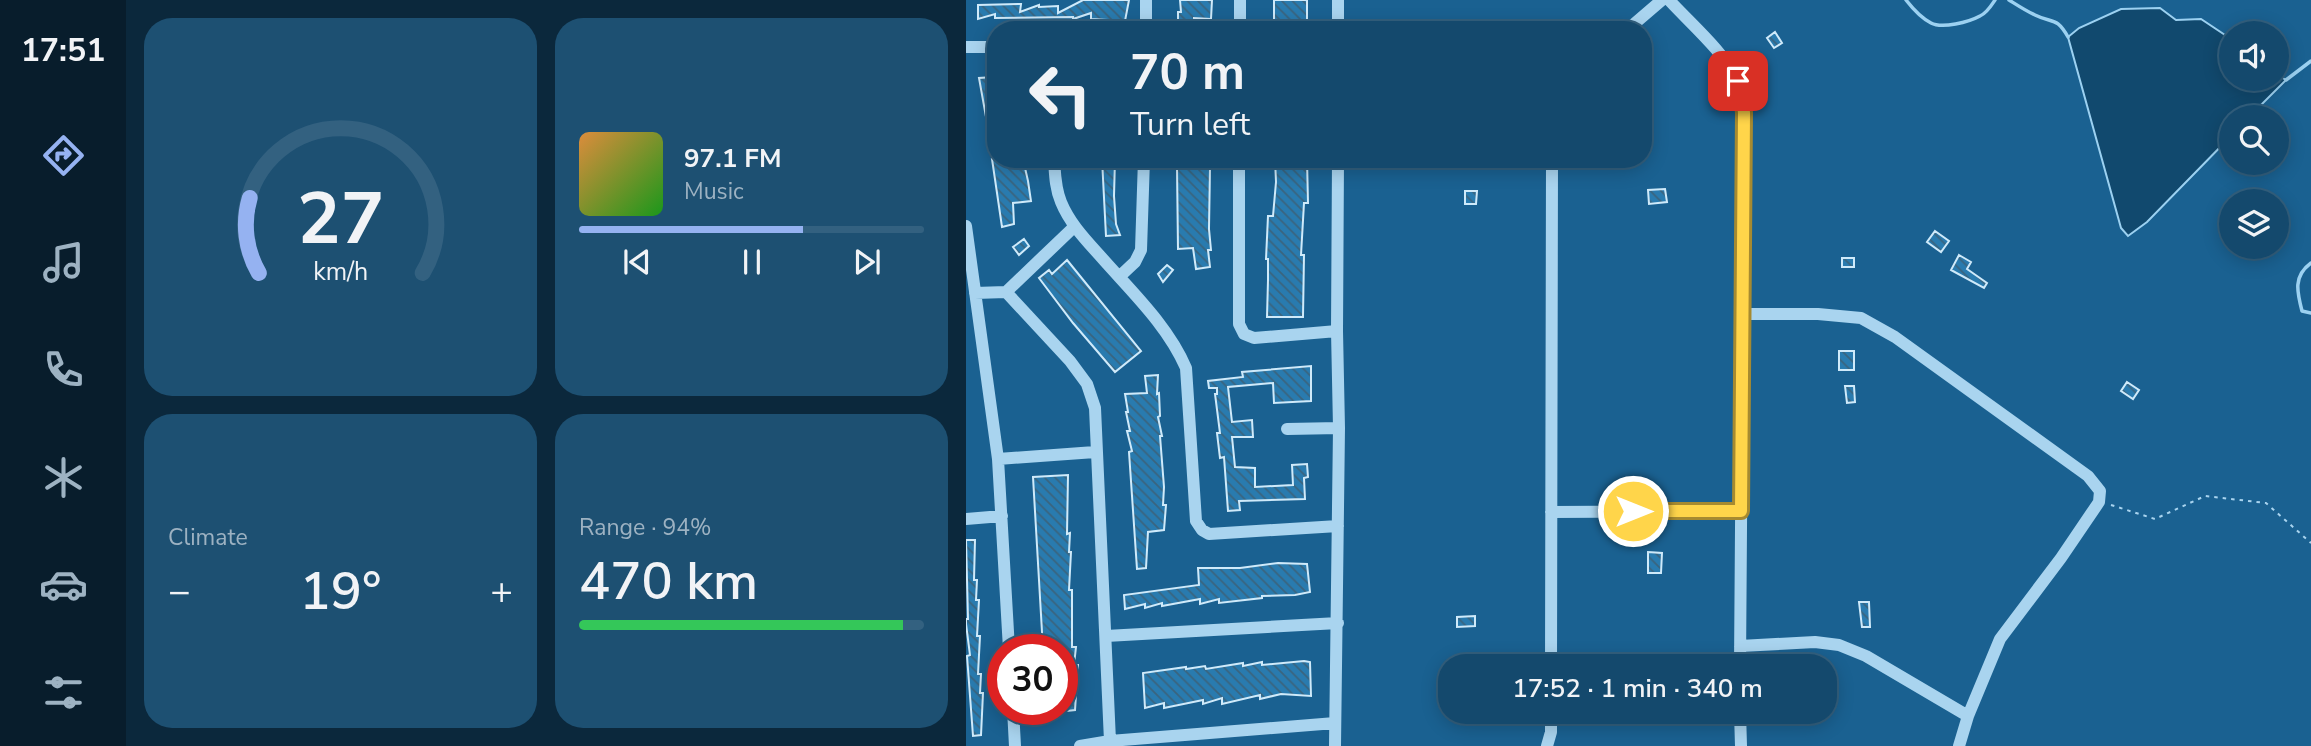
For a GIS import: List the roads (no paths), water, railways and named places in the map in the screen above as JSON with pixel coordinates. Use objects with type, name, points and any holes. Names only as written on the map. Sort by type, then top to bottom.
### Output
[{"type":"street","points":[[1146,0],[1146,21]]},
{"type":"street","points":[[1240,0],[1240,21]]},
{"type":"street","points":[[1338,0],[1338,21]]},
{"type":"street","points":[[1638,21],[1662,0]]},
{"type":"street","points":[[1670,0],[1727,64],[1742,93],[1740,654]]},
{"type":"street","points":[[966,47],[987,47]]},
{"type":"street","points":[[1054,168],[1060,201],[1074,227],[1171,339],[1186,368],[1196,521],[1202,530],[1209,534],[1338,526]]},
{"type":"street","points":[[1119,277],[1135,262],[1142,250],[1144,168]]},
{"type":"street","points":[[1240,168],[1239,324],[1244,334],[1254,338],[1337,331]]},
{"type":"street","points":[[1335,746],[1339,428],[1338,168]]},
{"type":"street","points":[[1551,654],[1552,168]]},
{"type":"street","points":[[966,226],[998,459],[1008,634]]},
{"type":"street","points":[[975,293],[1006,292],[1074,227]]},
{"type":"street","points":[[1006,292],[1070,361],[1087,384],[1095,408],[1110,741]]},
{"type":"street","points":[[1743,314],[1818,314],[1861,318],[1895,337],[2088,476],[2100,491],[2099,502],[2000,639],[1968,716],[1959,746]]},
{"type":"street","points":[[1287,429],[1339,428]]},
{"type":"street","points":[[998,459],[1095,452]]},
{"type":"street","points":[[1551,512],[1741,511]]},
{"type":"street","points":[[966,519],[1002,516]]},
{"type":"street","points":[[1106,636],[1338,623]]},
{"type":"street","points":[[1740,646],[1815,642],[1839,645],[1866,656],[1968,716]]},
{"type":"street","points":[[1080,746],[1110,741],[1335,723]]},
{"type":"street","points":[[1547,746],[1551,724]]},
{"type":"street","points":[[1740,724],[1741,746]]},
{"type":"street","points":[[1014,725],[1015,746]]},
{"type":"water","points":[[2160,8],[2176,20],[2201,19],[2219,31],[2219,91],[2275,91],[2261,105],[2219,105],[2219,148],[2147,222],[2128,236],[2121,228],[2068,37],[2079,28],[2121,9]]},
{"type":"waterway","points":[[1906,0],[1924,19],[1936,25],[1963,22],[1980,16],[1995,0]]},
{"type":"waterway","points":[[2009,0],[2041,18],[2057,23],[2068,37]]},
{"type":"waterway","points":[[2289,78],[2311,61]]},
{"type":"waterway","points":[[2311,263],[2301,273],[2298,285],[2302,311],[2311,313]]}]
